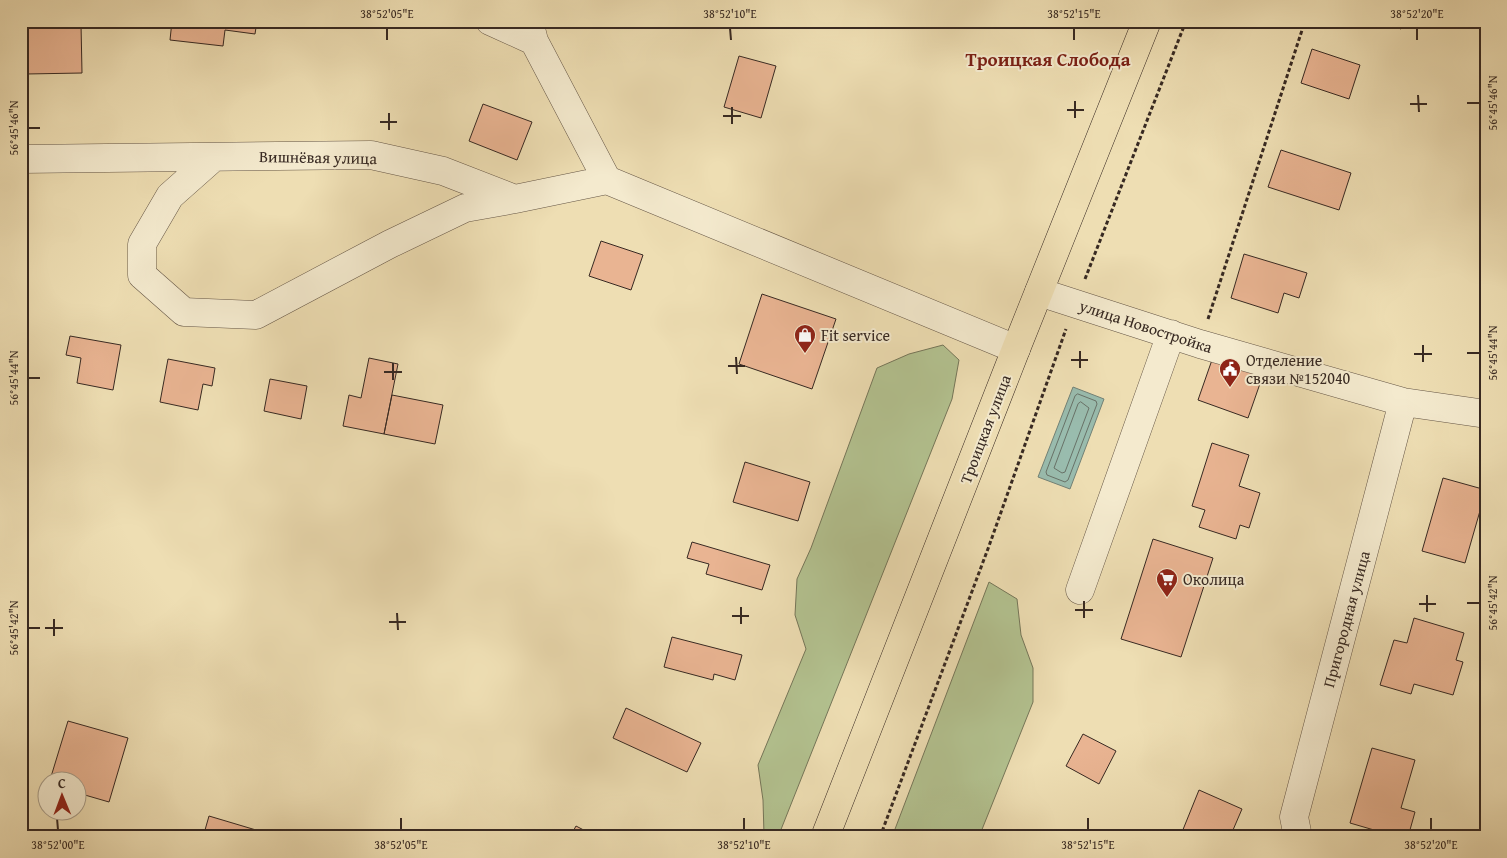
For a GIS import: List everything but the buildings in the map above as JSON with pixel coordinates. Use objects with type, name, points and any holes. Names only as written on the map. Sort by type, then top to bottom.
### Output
[{"type":"main road","name":"Троицкая улица","points":[[825,837],[1147,21]]},
{"type":"street","points":[[490,21],[532,31],[607,180]]},
{"type":"street","name":"Вишнёвая улица","points":[[21,159],[371,155],[443,171],[515,199]]},
{"type":"street","points":[[214,157],[170,196],[142,244],[142,275],[184,312],[256,315],[390,244],[465,208],[607,180],[1016,349]]},
{"type":"street","name":"улица Новостройка","points":[[1039,292],[1200,344],[1403,402],[1486,414]]},
{"type":"street","points":[[1080,590],[1171,334]]},
{"type":"street","name":"Пригородная улица","points":[[1298,837],[1294,817],[1403,402]]},
{"type":"path","points":[[880,837],[989,546],[1076,304],[1186,21]]},
{"type":"path","points":[[1200,344],[1305,21]]},
{"type":"green space","points":[[943,345],[959,360],[952,399],[778,837],[760,837],[764,835],[763,800],[758,765],[806,649],[795,615],[797,579],[811,548],[877,368],[909,354]]},
{"type":"green space","points":[[989,582],[1017,599],[1021,635],[1033,668],[1033,702],[979,837],[892,837]]},
{"type":"water","points":[[1073,387],[1104,399],[1070,489],[1038,477]]},
{"type":"place","name":"Fit service","points":[[805,354]]},
{"type":"place","name":"Отделение связи №152040","points":[[1230,388]]},
{"type":"place","name":"Околица","points":[[1167,598]]},
{"type":"district","name":"Троицкая Слобода","points":[[1048,59]]}]
